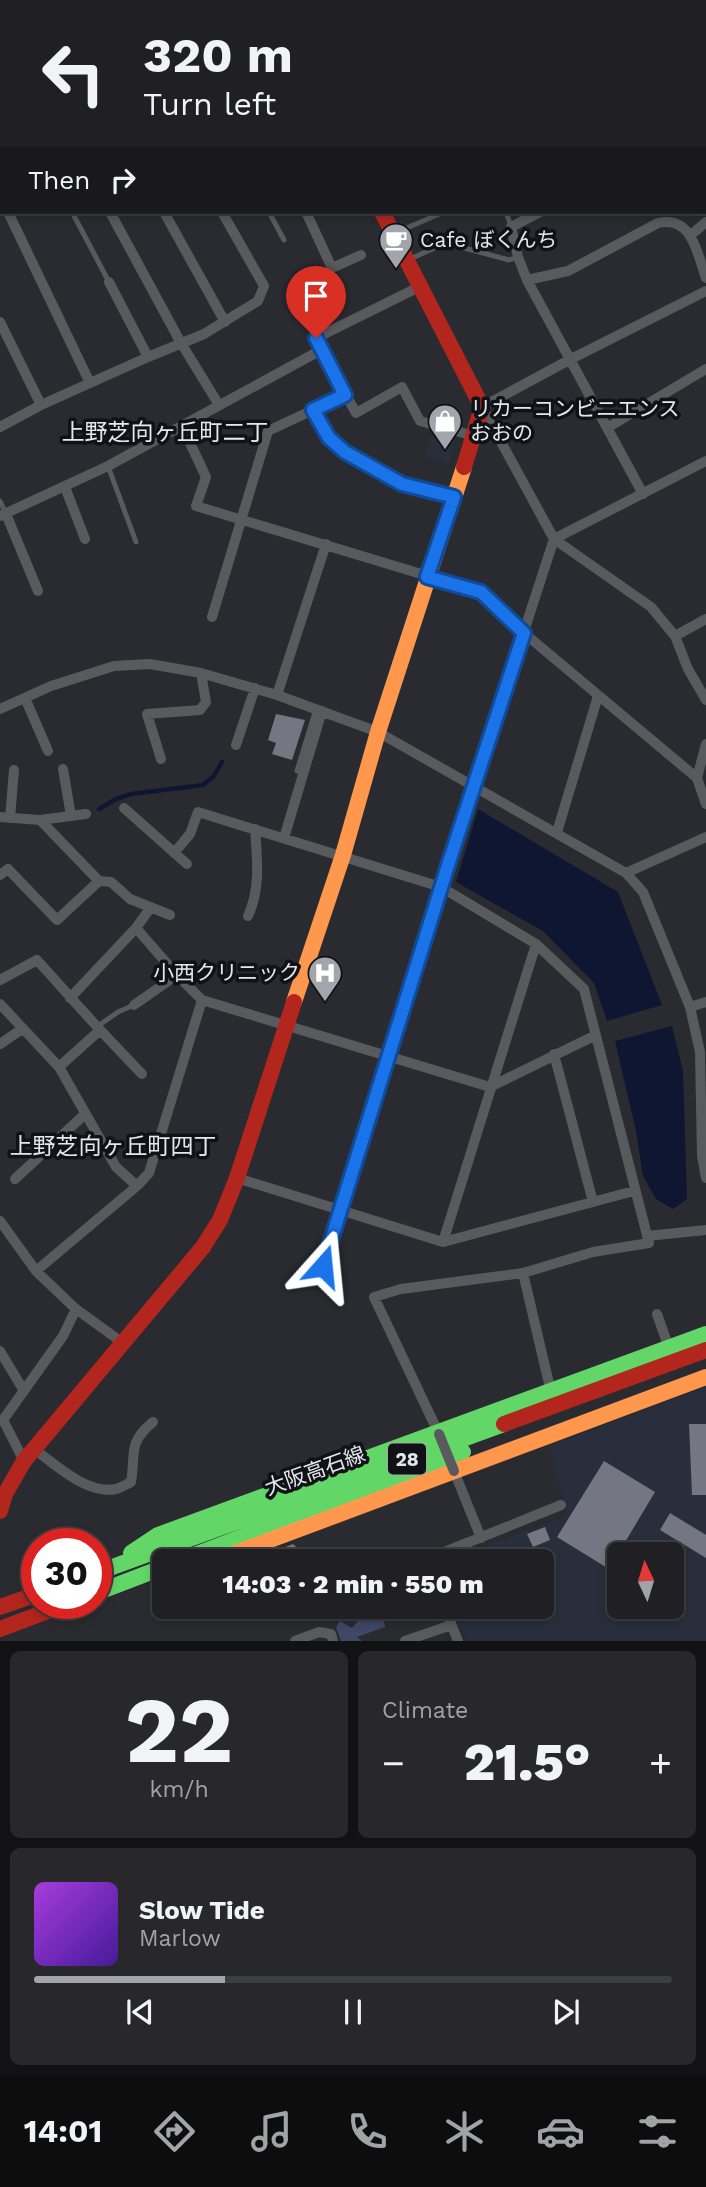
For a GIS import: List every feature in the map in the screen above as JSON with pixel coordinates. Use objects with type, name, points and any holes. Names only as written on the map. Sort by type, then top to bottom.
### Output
[{"type":"main road","points":[[0,1511],[5,1494],[29,1455],[203,1247],[220,1220],[237,1178],[343,855],[378,732],[474,436],[482,407],[383,214]]},
{"type":"main road","points":[[112,1565],[158,1535],[706,1334]]},
{"type":"main road","name":"大阪高石線","points":[[112,1567],[706,1350]]},
{"type":"main road","name":"大阪高石線","points":[[210,1549],[706,1362]]},
{"type":"main road","points":[[247,1549],[706,1377]]},
{"type":"main road","points":[[112,1587],[152,1572]]},
{"type":"main road","points":[[112,1587],[136,1588],[152,1583]]},
{"type":"main road","points":[[0,1607],[21,1600]]},
{"type":"main road","points":[[0,1629],[27,1619]]},
{"type":"street","points":[[8,214],[90,383]]},
{"type":"street","points":[[111,214],[181,343],[219,405]]},
{"type":"street","points":[[165,214],[225,321]]},
{"type":"street","points":[[0,427],[41,405],[204,334],[258,300],[264,286],[223,214]]},
{"type":"street","points":[[307,214],[332,268],[361,255]]},
{"type":"street","points":[[536,214],[512,227],[518,257],[527,280],[643,494]]},
{"type":"street","points":[[658,214],[666,221]]},
{"type":"street","points":[[527,280],[568,271],[657,223],[666,221],[676,222],[691,235],[706,278]]},
{"type":"street","points":[[691,235],[706,222]]},
{"type":"street","points":[[109,282],[148,357]]},
{"type":"street","points":[[421,286],[316,338],[356,413],[402,387],[420,421],[474,436]]},
{"type":"street","points":[[706,291],[570,359],[482,407],[554,540],[651,607],[675,636],[688,669],[706,700]]},
{"type":"street","points":[[0,322],[41,405]]},
{"type":"street","points":[[38,591],[3,515],[108,466],[321,351]]},
{"type":"street","points":[[607,428],[706,369]]},
{"type":"street","points":[[212,617],[268,431],[345,395]]},
{"type":"street","points":[[313,410],[329,438],[345,452],[402,484],[454,497]]},
{"type":"street","points":[[182,426],[206,477],[196,506],[481,592],[524,633],[697,778],[705,800]]},
{"type":"street","points":[[323,1266],[441,887],[554,540],[706,461]]},
{"type":"street","points":[[65,487],[85,539]]},
{"type":"street","points":[[277,695],[326,544]]},
{"type":"street","points":[[675,636],[706,619]]},
{"type":"street","points":[[0,709],[51,685],[114,666],[149,664],[201,673],[277,695],[378,732],[626,873],[643,892],[690,1007],[700,1052],[702,1156],[706,1178]]},
{"type":"street","points":[[161,760],[147,714],[200,710],[206,702],[201,673]]},
{"type":"street","points":[[236,745],[255,688]]},
{"type":"street","points":[[557,832],[598,696]]},
{"type":"street","points":[[25,698],[48,751]]},
{"type":"street","points":[[284,838],[319,710]]},
{"type":"street","points":[[697,778],[706,744]]},
{"type":"street","points":[[64,769],[71,816]]},
{"type":"street","points":[[15,770],[5,818],[40,820],[86,814]]},
{"type":"street","points":[[124,808],[187,864]]},
{"type":"street","points":[[174,853],[190,834],[198,812],[441,887],[536,944],[584,989],[648,1240]]},
{"type":"street","points":[[40,820],[99,881]]},
{"type":"street","points":[[248,916],[254,904],[258,873],[255,829]]},
{"type":"street","points":[[626,873],[706,837]]},
{"type":"street","points":[[3,868],[57,920],[99,881],[111,881],[130,899],[170,915]]},
{"type":"street","points":[[70,998],[136,928],[151,907]]},
{"type":"street","points":[[136,928],[202,1000],[490,1087],[596,1035]]},
{"type":"street","points":[[443,1242],[536,944]]},
{"type":"street","points":[[0,981],[37,960],[142,1074]]},
{"type":"street","points":[[134,1005],[177,975]]},
{"type":"street","points":[[36,1271],[149,1173],[202,1000]]},
{"type":"street","points":[[690,1007],[706,1002]]},
{"type":"street","points":[[0,1004],[59,1067],[116,1167],[137,1186]]},
{"type":"street","points":[[59,1067],[98,1028]]},
{"type":"street","points":[[0,1044],[22,1029]]},
{"type":"street","points":[[554,1054],[593,1202]]},
{"type":"street","points":[[15,1179],[85,1114]]},
{"type":"street","points":[[237,1178],[443,1242],[635,1191]]},
{"type":"street","points":[[0,1221],[36,1271],[76,1309],[123,1343]]},
{"type":"street","points":[[481,1538],[439,1434],[374,1297],[401,1289],[523,1273],[593,1252],[706,1230]]},
{"type":"street","points":[[523,1273],[551,1392]]},
{"type":"street","points":[[76,1309],[63,1336],[3,1420],[29,1455],[100,1489],[117,1489],[131,1482],[132,1456],[137,1437],[153,1422]]},
{"type":"street","points":[[657,1314],[669,1348]]},
{"type":"street","points":[[0,1351],[24,1391]]},
{"type":"street","points":[[453,1549],[561,1505]]},
{"type":"street","points":[[449,1619],[458,1641]]},
{"type":"street","points":[[405,1641],[451,1625]]},
{"type":"street","points":[[295,1641],[319,1632],[331,1634],[333,1641]]},
{"type":"lane","points":[[73,214],[109,282]]},
{"type":"lane","points":[[270,214],[284,240]]},
{"type":"lane","points":[[394,233],[439,214]]},
{"type":"lane","points":[[507,214],[512,227]]},
{"type":"lane","points":[[407,260],[439,246],[457,246],[509,260],[518,257]]},
{"type":"lane","points":[[108,466],[136,542]]},
{"type":"lane","points":[[0,501],[3,515]]},
{"type":"lane","points":[[297,771],[319,710]]},
{"type":"lane","points":[[98,1028],[118,1012],[134,1005]]},
{"type":"shaded area","points":[[431,435],[455,441],[449,464],[426,456]]},
{"type":"shaded area","points":[[478,809],[618,892],[662,1005],[607,1021],[594,983],[543,931],[456,882]]},
{"type":"shaded area","points":[[672,1026],[683,1071],[687,1199],[673,1209],[656,1199],[643,1176],[636,1131],[615,1041]]},
{"type":"shaded area","points":[[706,1387],[706,1641],[466,1641],[458,1619],[554,1619],[554,1549],[476,1549],[567,1516],[549,1446]]},
{"type":"shaded area","points":[[360,1619],[384,1619],[385,1627],[357,1637],[362,1641],[341,1641],[336,1627],[340,1621],[352,1628]]},
{"type":"building","points":[[276,714],[305,720],[292,760],[272,754],[276,743],[268,740]]},
{"type":"building","points":[[689,1424],[706,1424],[706,1495],[692,1495]]},
{"type":"building","points":[[604,1461],[655,1492],[625,1542],[607,1542],[607,1568],[557,1537]]},
{"type":"building","points":[[670,1513],[706,1535],[706,1558],[684,1545],[684,1542],[660,1530]]},
{"type":"building","points":[[545,1527],[550,1540],[533,1547],[527,1534]]},
{"type":"building","points":[[293,1544],[298,1549],[282,1549]]},
{"type":"waterway","points":[[99,809],[131,794],[203,785],[214,776],[222,762]]},
{"type":"traffic: fast","points":[[131,1553],[158,1535],[706,1334]]},
{"type":"traffic: fast","points":[[112,1567],[504,1424]]},
{"type":"traffic: fast","points":[[210,1549],[463,1452]]},
{"type":"traffic: fast","points":[[112,1587],[152,1572]]},
{"type":"traffic: slow","points":[[294,1002],[343,855],[378,732],[464,467]]},
{"type":"traffic: slow","points":[[246,1549],[706,1377]]},
{"type":"traffic: jam","points":[[383,214],[482,407],[464,467]]},
{"type":"traffic: jam","points":[[0,1511],[5,1494],[24,1461],[203,1247],[220,1220],[237,1178],[294,1002]]},
{"type":"traffic: jam","points":[[504,1424],[706,1350]]},
{"type":"traffic: jam","points":[[0,1607],[21,1600]]},
{"type":"traffic: jam","points":[[0,1629],[27,1619]]},
{"type":"place","name":"Cafe ぼくんち","points":[[396,270]]},
{"type":"place","name":"リカーコンビニエンス おおの","points":[[445,451]]},
{"type":"place","name":"小西クリニック","points":[[325,1003]]},
{"type":"district","name":"上野芝向ヶ丘町二丁","points":[[165,432]]},
{"type":"district","name":"上野芝向ヶ丘町四丁","points":[[113,1146]]},
{"type":"route","points":[[316,338],[345,395],[313,410],[329,438],[345,452],[402,484],[454,497],[427,577],[481,592],[524,633],[449,862],[323,1266]]}]
